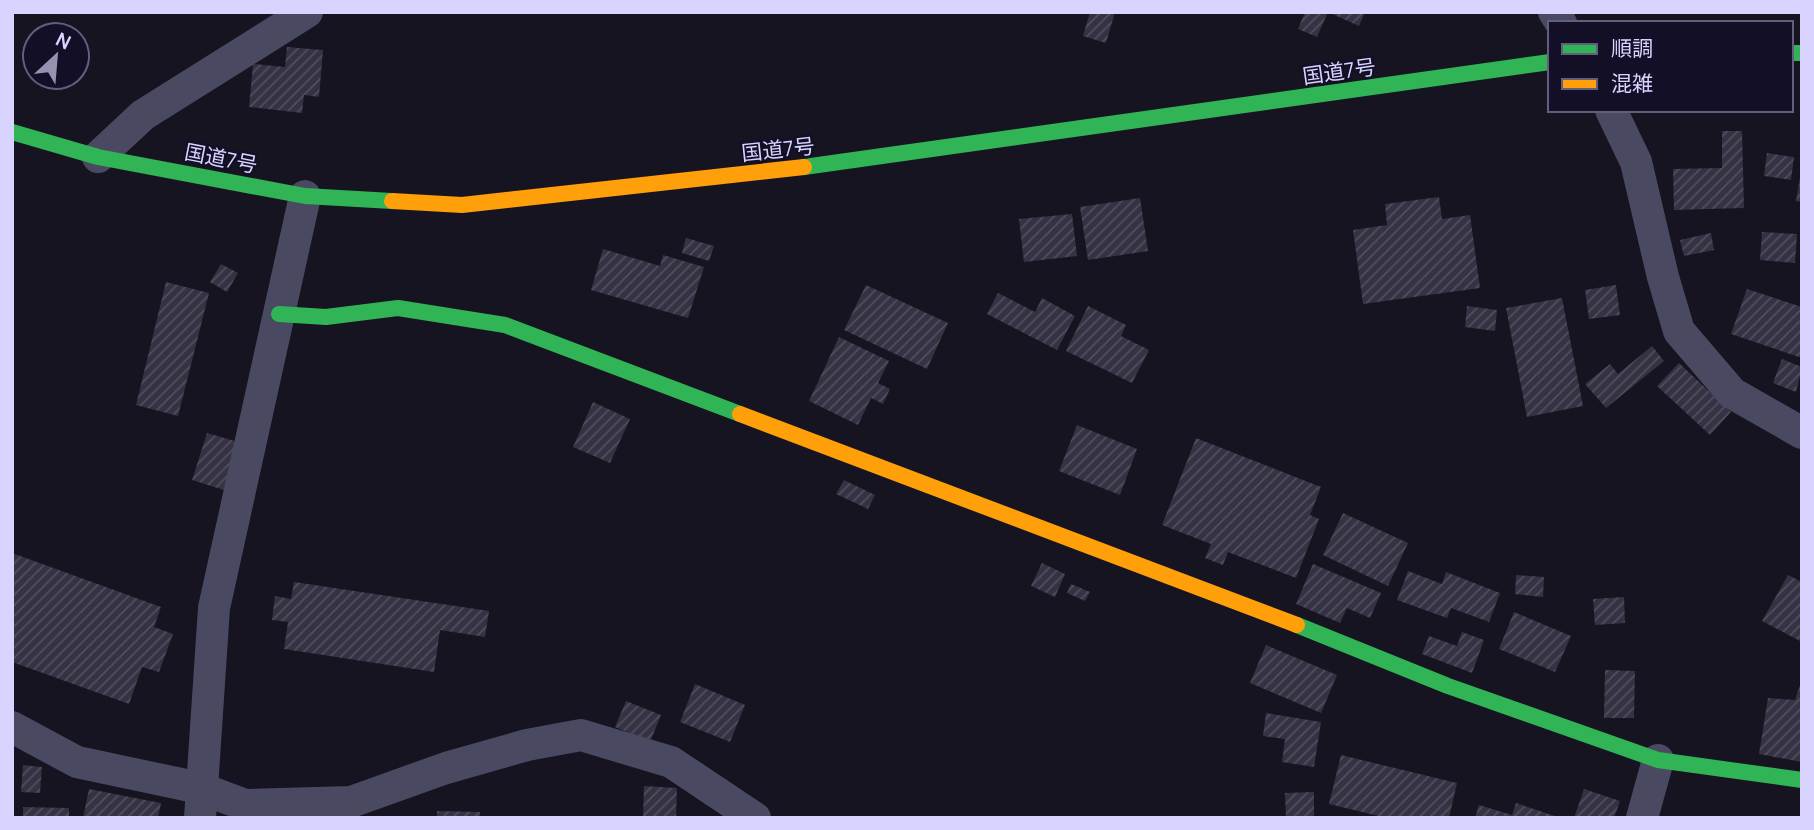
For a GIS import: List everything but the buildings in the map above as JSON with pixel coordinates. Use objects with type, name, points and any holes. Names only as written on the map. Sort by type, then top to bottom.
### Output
[{"type":"main road","name":"国道7号","points":[[12,132],[98,156],[305,196],[462,205],[863,160],[1548,62]]},
{"type":"main road","points":[[279,314],[326,317],[398,307],[505,325],[1241,603],[1448,686],[1658,760],[1802,780]]},
{"type":"street","points":[[98,156],[143,116],[307,12]]},
{"type":"street","points":[[1612,112],[1636,162],[1663,278],[1679,331],[1732,393],[1802,433]]},
{"type":"street","points":[[200,803],[214,608],[305,196]]},
{"type":"street","points":[[12,727],[77,762],[200,803],[245,805],[351,802],[458,765],[527,745],[581,735],[671,762],[755,818]]},
{"type":"street","points":[[1642,818],[1658,760]]},
{"type":"traffic: fast","points":[[1793,53],[1802,53]]},
{"type":"traffic: fast","points":[[804,167],[1548,62]]},
{"type":"traffic: fast","points":[[12,132],[98,157],[305,196],[392,201]]},
{"type":"traffic: fast","points":[[279,314],[326,317],[398,308],[505,325],[740,414]]},
{"type":"traffic: fast","points":[[1297,625],[1448,686],[1658,760],[1802,780]]},
{"type":"traffic: slow","points":[[392,201],[462,205],[804,167]]},
{"type":"traffic: slow","points":[[740,414],[1297,625]]}]
